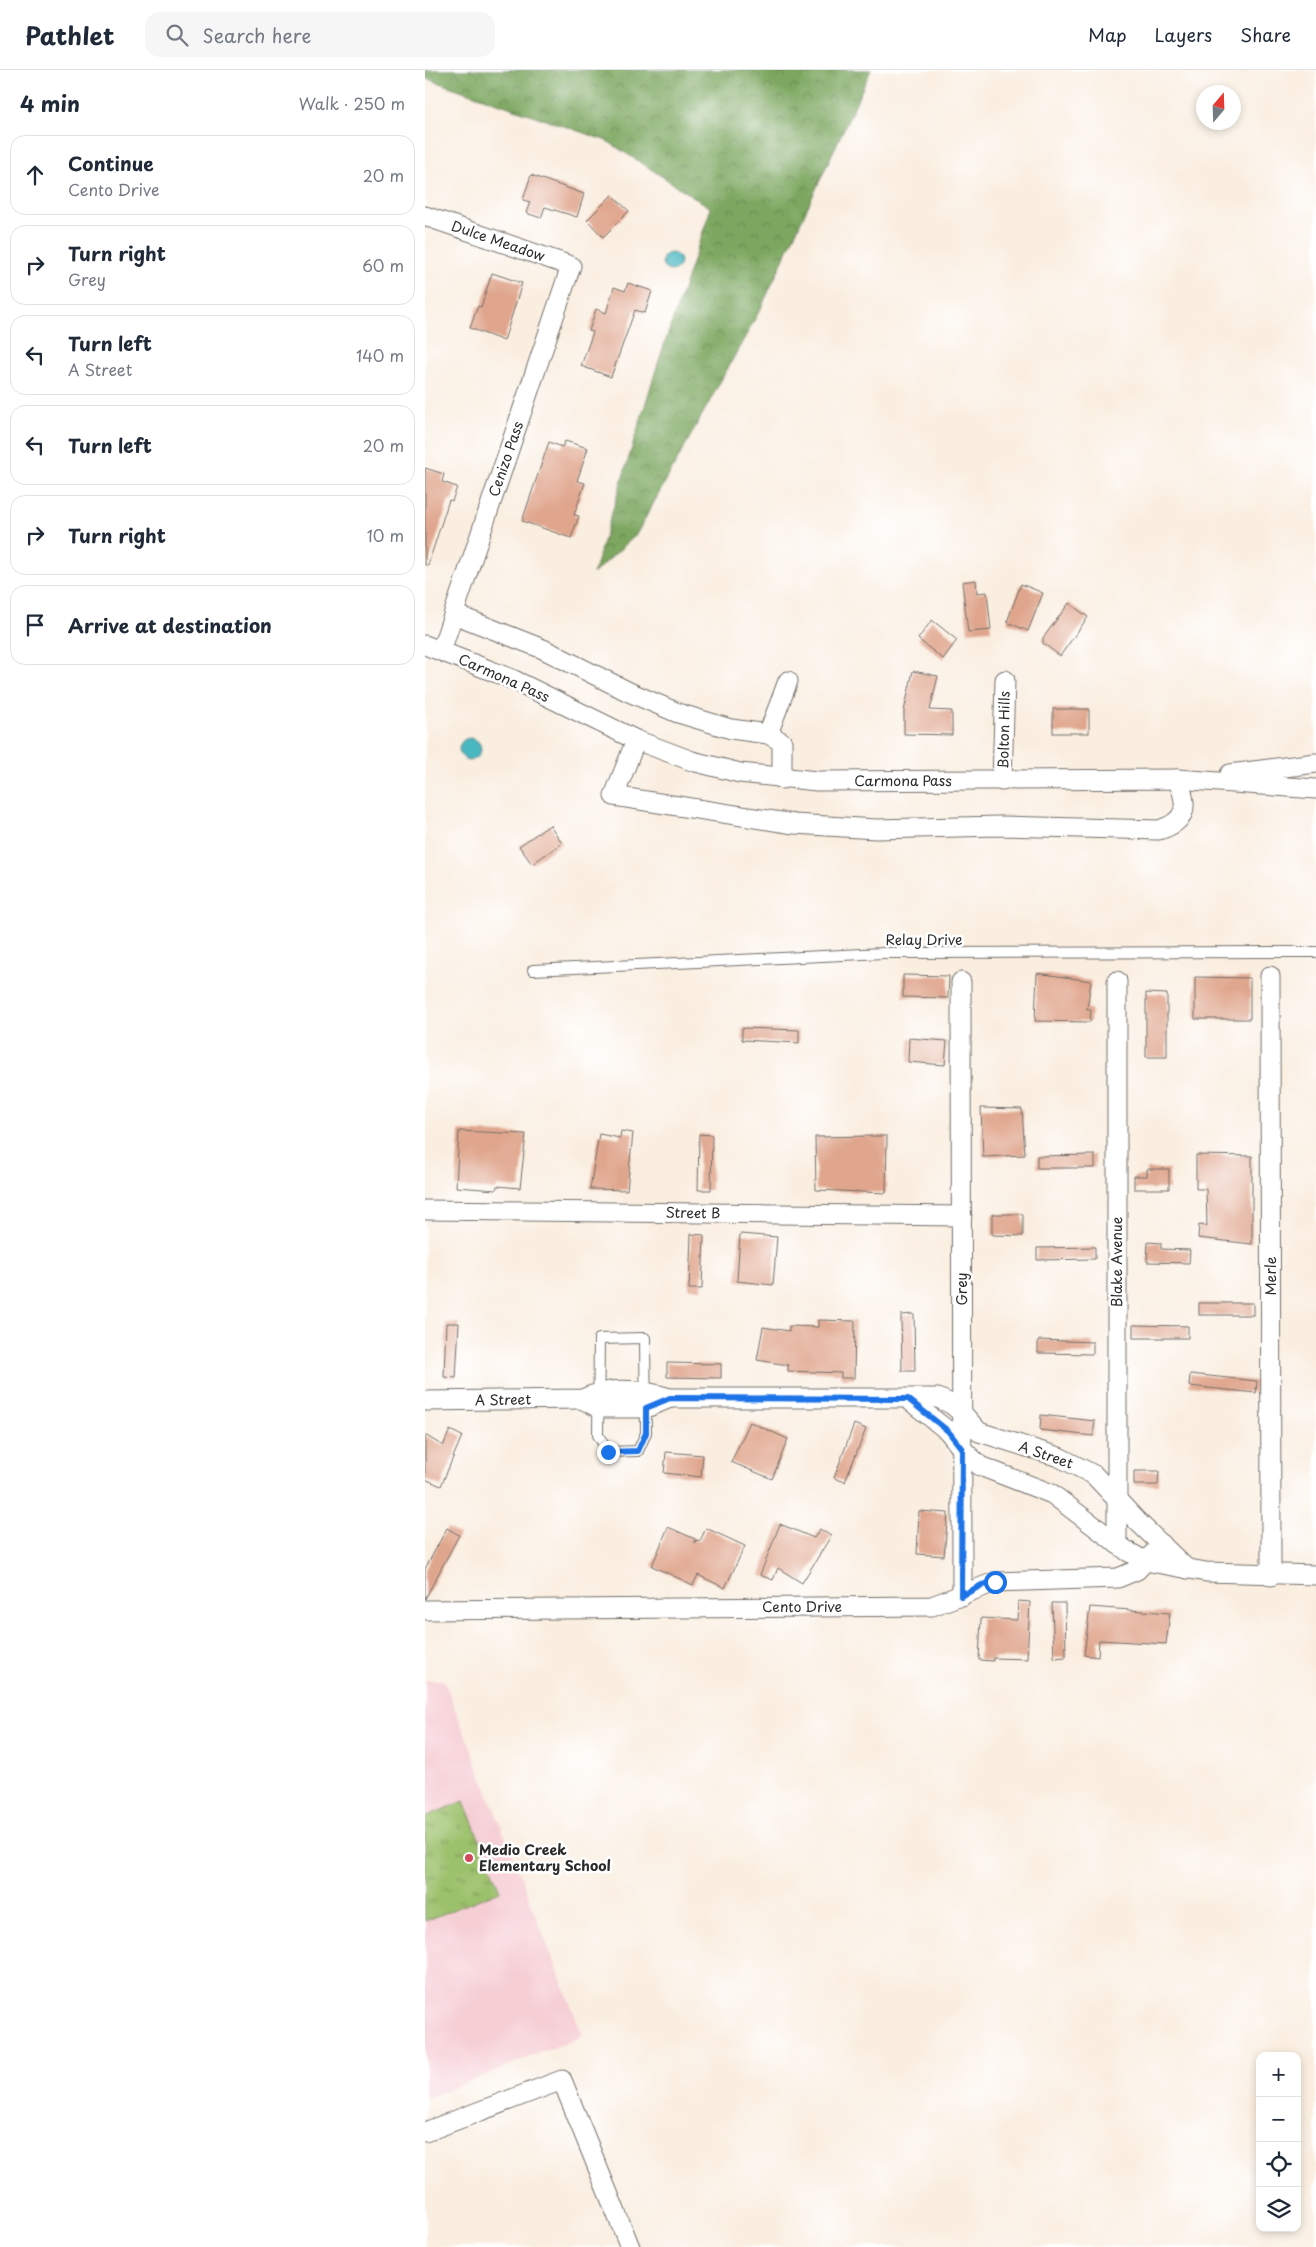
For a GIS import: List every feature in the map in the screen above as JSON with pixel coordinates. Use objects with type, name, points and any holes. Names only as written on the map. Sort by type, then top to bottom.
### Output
[{"type":"street","name":"Dulce Meadow","points":[[425,216],[571,266]]},
{"type":"street","name":"Cenizo Pass","points":[[433,648],[454,614],[571,266]]},
{"type":"street","points":[[454,614],[543,649],[629,692],[678,713],[731,729],[769,734],[782,742],[782,779]]},
{"type":"street","name":"Carmona Pass","points":[[433,648],[512,679],[636,740],[691,761],[740,773],[782,779],[817,781],[1177,779],[1316,789]]},
{"type":"street","name":"Bolton Hills","points":[[1003,780],[1005,680]]},
{"type":"street","points":[[769,734],[788,681]]},
{"type":"street","points":[[636,740],[614,796],[794,824],[876,829],[1000,826],[1159,830],[1172,826],[1183,812],[1183,793],[1177,779]]},
{"type":"street","name":"Carmona Pass","points":[[1177,779],[1316,763]]},
{"type":"street","name":"Merle","points":[[1270,976],[1271,1576]]},
{"type":"street","name":"Blake Avenue","points":[[1117,981],[1117,1544]]},
{"type":"street","name":"Grey","points":[[961,982],[963,1414],[961,1596]]},
{"type":"street","name":"Street B","points":[[425,1210],[962,1216]]},
{"type":"street","name":"A Street","points":[[425,1401],[670,1398],[938,1398],[951,1404],[979,1432],[1059,1457],[1078,1465],[1094,1475],[1138,1522],[1187,1569]]},
{"type":"street","points":[[908,1399],[948,1431],[962,1449],[980,1466],[1052,1494],[1117,1544],[1145,1561],[1206,1572],[1271,1576],[1316,1575]]},
{"type":"street","name":"Cento Drive","points":[[425,1610],[932,1606],[961,1596],[982,1585],[995,1582],[1118,1578],[1137,1570],[1162,1544]]},
{"type":"street","points":[[425,2132],[562,2080],[630,2247]]},
{"type":"lane","name":"Relay Drive","points":[[533,970],[883,953],[1316,952]]},
{"type":"lane","points":[[645,1338],[646,1433],[638,1451],[608,1452],[598,1435],[593,1399],[599,1339],[645,1338]]},
{"type":"shaded area","name":"Medio Creek Elementary School","points":[[425,1680],[444,1680],[583,2036],[425,2099]]},
{"type":"green space","points":[[425,70],[871,70],[761,308],[636,535],[593,574],[658,363],[711,208],[607,141],[425,78]]},
{"type":"green space","points":[[464,1801],[500,1891],[425,1921],[425,1817]]},
{"type":"water","points":[[671,253],[677,256],[680,262],[677,268],[671,271],[665,268],[662,262],[665,256]]},
{"type":"water","points":[[470,738],[478,741],[481,749],[478,757],[470,760],[462,757],[459,749],[462,741]]},
{"type":"building","points":[[531,175],[584,194],[577,217],[545,207],[541,218],[526,213],[530,202],[523,200]]},
{"type":"building","points":[[612,195],[629,211],[603,237],[587,220]]},
{"type":"building","points":[[492,273],[522,283],[504,341],[470,328],[478,306],[481,307]]},
{"type":"building","points":[[628,283],[652,291],[645,313],[635,310],[611,377],[581,366],[593,332],[589,331],[596,309],[606,313],[614,287],[625,291]]},
{"type":"building","points":[[565,441],[588,448],[577,481],[585,483],[574,515],[579,516],[571,538],[522,521],[549,442],[562,447]]},
{"type":"building","points":[[425,468],[444,474],[442,482],[457,487],[452,501],[449,500],[428,565],[425,565]]},
{"type":"building","points":[[976,580],[977,593],[987,592],[991,630],[968,632],[962,582]]},
{"type":"building","points":[[1021,584],[1043,593],[1028,631],[1007,622]]},
{"type":"building","points":[[1069,603],[1088,617],[1060,656],[1043,643],[1043,638]]},
{"type":"building","points":[[932,620],[957,640],[943,659],[918,639]]},
{"type":"building","points":[[913,671],[938,676],[930,710],[952,711],[952,735],[904,734],[904,711]]},
{"type":"building","points":[[1053,709],[1089,709],[1089,733],[1053,733]]},
{"type":"building","points":[[550,825],[562,843],[532,864],[519,846]]},
{"type":"building","points":[[1037,973],[1091,981],[1087,1009],[1091,1009],[1090,1022],[1035,1021]]},
{"type":"building","points":[[903,975],[949,976],[948,998],[903,997]]},
{"type":"building","points":[[1195,977],[1250,978],[1250,1019],[1195,1019]]},
{"type":"building","points":[[1146,993],[1167,994],[1167,1057],[1146,1057]]},
{"type":"building","points":[[742,1028],[799,1030],[799,1043],[742,1040]]},
{"type":"building","points":[[909,1038],[947,1041],[945,1065],[908,1062]]},
{"type":"building","points":[[981,1108],[1022,1109],[1025,1155],[983,1157]]},
{"type":"building","points":[[459,1131],[526,1134],[520,1188],[497,1186],[496,1190],[456,1187]]},
{"type":"building","points":[[621,1131],[633,1133],[627,1190],[590,1189],[599,1134],[620,1138]]},
{"type":"building","points":[[699,1134],[712,1135],[711,1190],[698,1190]]},
{"type":"building","points":[[887,1136],[886,1193],[816,1190],[815,1137]]},
{"type":"building","points":[[1095,1155],[1095,1168],[1037,1168],[1037,1156]]},
{"type":"building","points":[[1196,1155],[1252,1156],[1252,1244],[1198,1238],[1199,1225],[1207,1226],[1206,1189],[1196,1189]]},
{"type":"building","points":[[1147,1169],[1169,1169],[1169,1189],[1134,1189],[1134,1176],[1147,1176]]},
{"type":"building","points":[[992,1214],[1023,1214],[1023,1236],[992,1235]]},
{"type":"building","points":[[691,1234],[704,1235],[702,1289],[689,1289]]},
{"type":"building","points":[[740,1234],[777,1237],[773,1285],[737,1281]]},
{"type":"building","points":[[1148,1242],[1161,1243],[1161,1249],[1190,1250],[1189,1263],[1147,1262]]},
{"type":"building","points":[[1095,1247],[1095,1259],[1037,1260],[1037,1248]]},
{"type":"building","points":[[1199,1303],[1253,1303],[1253,1315],[1199,1315]]},
{"type":"building","points":[[914,1314],[915,1371],[902,1371],[901,1315]]},
{"type":"building","points":[[818,1320],[855,1321],[854,1378],[841,1378],[841,1373],[788,1371],[788,1365],[757,1360],[763,1327],[789,1331],[789,1326],[818,1327]]},
{"type":"building","points":[[446,1323],[459,1323],[456,1378],[444,1377]]},
{"type":"building","points":[[1133,1325],[1188,1326],[1188,1338],[1133,1338]]},
{"type":"building","points":[[1038,1340],[1093,1342],[1093,1354],[1038,1353]]},
{"type":"building","points":[[667,1363],[721,1364],[721,1378],[667,1377]]},
{"type":"building","points":[[1190,1374],[1257,1381],[1256,1393],[1189,1386]]},
{"type":"building","points":[[1041,1415],[1095,1421],[1093,1436],[1040,1430]]},
{"type":"building","points":[[750,1422],[788,1439],[772,1479],[731,1462]]},
{"type":"building","points":[[854,1424],[866,1429],[845,1482],[834,1478]]},
{"type":"building","points":[[450,1430],[462,1436],[441,1486],[425,1479],[425,1435],[443,1446]]},
{"type":"building","points":[[666,1452],[703,1455],[701,1477],[664,1473]]},
{"type":"building","points":[[1134,1471],[1159,1471],[1158,1485],[1134,1485]]},
{"type":"building","points":[[919,1511],[948,1513],[944,1556],[917,1554]]},
{"type":"building","points":[[780,1524],[814,1538],[820,1529],[831,1536],[802,1583],[778,1568],[773,1580],[760,1575]]},
{"type":"building","points":[[668,1527],[695,1539],[695,1543],[696,1540],[700,1541],[706,1528],[745,1546],[725,1588],[698,1575],[693,1585],[652,1566]]},
{"type":"building","points":[[447,1528],[459,1535],[425,1599],[425,1569]]},
{"type":"building","points":[[1018,1601],[1030,1602],[1027,1659],[993,1658],[993,1661],[979,1660],[981,1618],[1017,1620]]},
{"type":"building","points":[[1052,1603],[1065,1603],[1066,1657],[1054,1658]]},
{"type":"building","points":[[1090,1607],[1170,1613],[1166,1644],[1099,1640],[1098,1657],[1084,1655]]},
{"type":"place","name":"Medio Creek Elementary School","points":[[469,1858]]},
{"type":"route","points":[[608,1452],[638,1451],[646,1433],[646,1408],[670,1398],[908,1399],[948,1431],[962,1449],[961,1596],[982,1585],[995,1582]]}]
